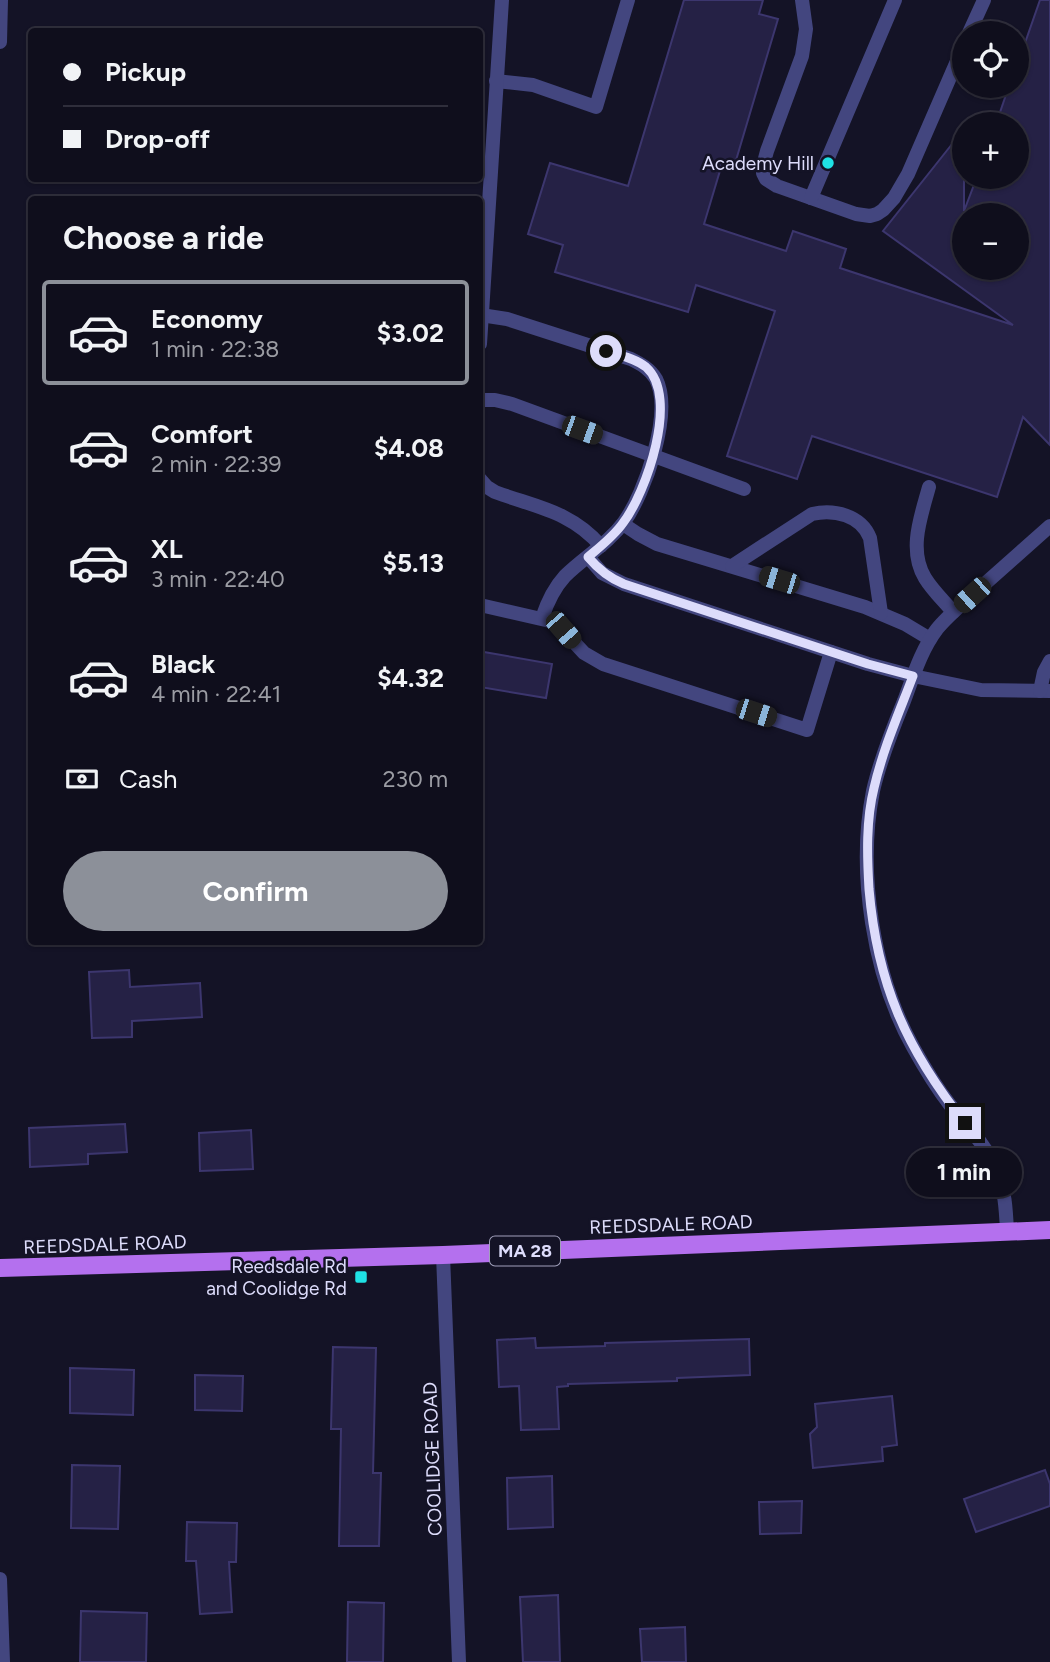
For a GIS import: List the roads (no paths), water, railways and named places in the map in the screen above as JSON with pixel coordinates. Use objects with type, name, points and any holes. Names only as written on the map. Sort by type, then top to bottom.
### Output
[{"type":"main road","name":"REEDSDALE ROAD","points":[[0,1268],[443,1255],[1050,1230]]},
{"type":"street","points":[[0,42],[1,0]]},
{"type":"street","points":[[483,284],[502,0]]},
{"type":"street","points":[[496,81],[533,85],[596,107],[628,0]]},
{"type":"street","points":[[802,0],[806,29],[802,56],[767,150],[763,173],[771,183],[863,216],[877,214],[894,198],[908,173],[952,72]]},
{"type":"street","points":[[811,198],[895,0]]},
{"type":"street","points":[[974,21],[984,0]]},
{"type":"street","points":[[483,315],[507,319],[631,359],[646,367],[656,380],[661,401],[659,430],[638,498],[623,524],[557,586],[542,618]]},
{"type":"street","points":[[483,400],[512,404],[744,489]]},
{"type":"street","points":[[483,482],[495,492],[572,521],[601,546]]},
{"type":"street","points":[[929,487],[918,525],[918,560],[926,579],[953,612]]},
{"type":"street","points":[[732,566],[813,514],[836,513],[856,520],[867,530],[881,613]]},
{"type":"street","points":[[623,524],[657,544],[850,601],[905,624],[930,639]]},
{"type":"street","points":[[1007,1231],[1004,1196],[997,1171],[985,1150],[941,1093],[912,1046],[889,994],[875,938],[867,859],[870,808],[883,755],[930,639],[953,612],[1050,526]]},
{"type":"street","points":[[588,557],[603,573],[624,584],[913,676],[981,690],[1045,691],[1044,672],[1050,661]]},
{"type":"street","points":[[483,606],[542,618],[557,624],[593,660],[807,730],[831,652]]},
{"type":"street","name":"COOLIDGE ROAD","points":[[443,1255],[459,1662]]},
{"type":"street","points":[[0,1579],[3,1662]]},
{"type":"place","name":"Academy Hill","points":[[828,163]]},
{"type":"place","name":"Reedsdale Rd and Coolidge Rd","points":[[361,1277]]}]
